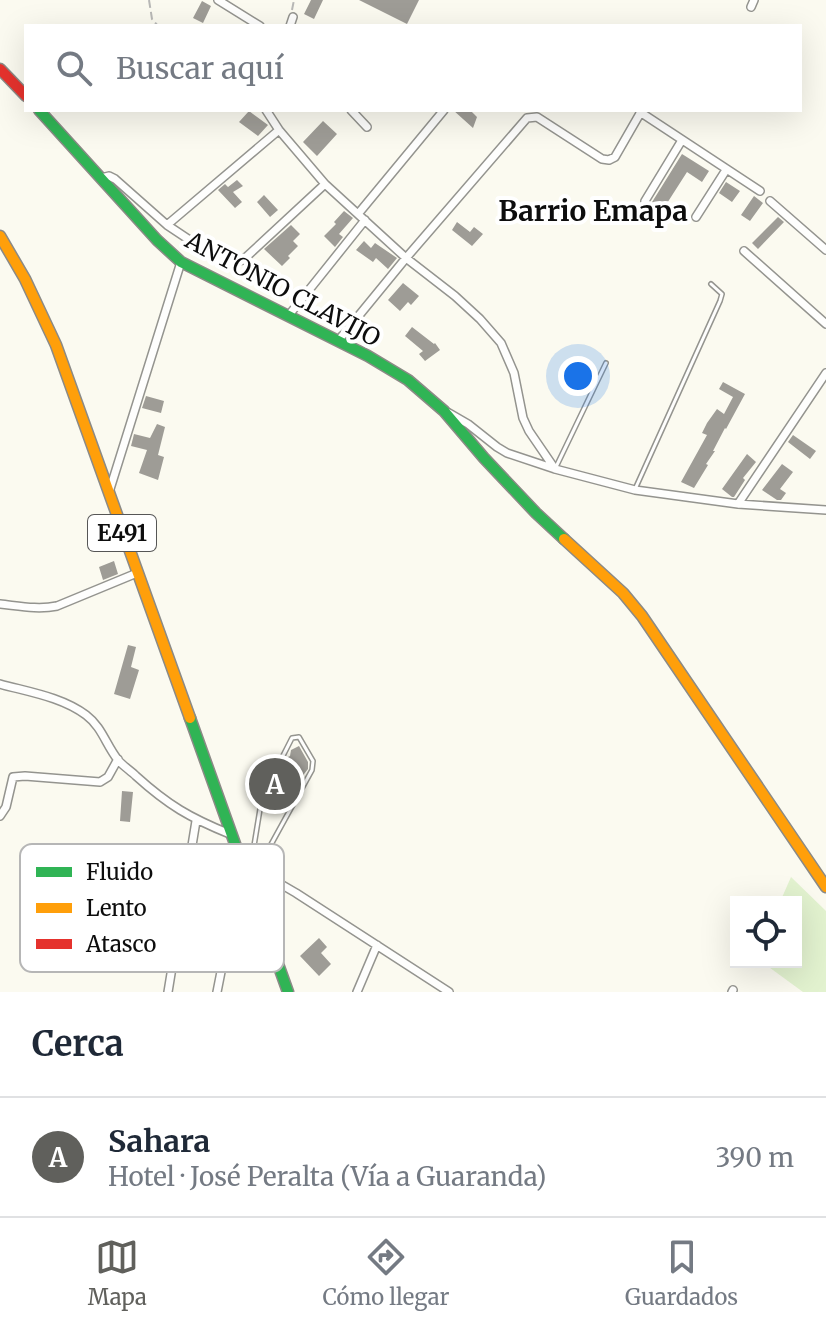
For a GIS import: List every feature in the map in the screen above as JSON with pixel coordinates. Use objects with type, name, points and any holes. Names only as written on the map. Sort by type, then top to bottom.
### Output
[{"type":"main road","points":[[0,69],[24,94]]},
{"type":"main road","name":"ANTONIO CLAVIJO","points":[[41,112],[157,240],[181,262],[368,356],[408,380],[444,411],[536,513],[623,593],[642,616],[826,887]]},
{"type":"main road","name":"E491","points":[[0,236],[25,279],[56,345],[237,844]]},
{"type":"main road","name":"E491","points":[[282,972],[288,992]]},
{"type":"street","points":[[218,0],[257,24]]},
{"type":"street","points":[[291,24],[293,17]]},
{"type":"street","points":[[267,112],[325,184],[406,258],[455,296],[501,343],[514,373],[523,418],[555,469]]},
{"type":"street","points":[[353,112],[367,127]]},
{"type":"street","points":[[358,214],[442,112]]},
{"type":"street","points":[[338,341],[527,118],[537,117],[602,159],[609,160],[615,157],[640,112]]},
{"type":"street","points":[[642,112],[760,191]]},
{"type":"street","points":[[167,225],[279,130]]},
{"type":"street","points":[[645,201],[682,140]]},
{"type":"street","points":[[696,217],[726,170]]},
{"type":"street","points":[[101,178],[109,176],[115,179],[167,225],[221,261],[232,263],[243,260],[325,184]]},
{"type":"street","points":[[770,201],[826,250]]},
{"type":"street","points":[[289,315],[365,220]]},
{"type":"street","points":[[744,251],[826,324]]},
{"type":"street","points":[[108,493],[181,262]]},
{"type":"street","points":[[738,504],[826,373]]},
{"type":"street","points":[[444,411],[468,424],[502,451],[635,490],[738,504],[826,510]]},
{"type":"street","points":[[0,604],[35,608],[57,606],[137,573]]},
{"type":"street","points":[[0,684],[65,702],[83,712],[101,730],[118,759],[174,808],[196,821],[232,835]]},
{"type":"street","points":[[0,816],[16,775],[100,782],[108,777],[118,759]]},
{"type":"street","points":[[192,844],[196,821]]},
{"type":"street","points":[[284,887],[449,992]]},
{"type":"street","points":[[357,992],[377,945]]},
{"type":"street","points":[[168,992],[171,972]]},
{"type":"street","points":[[217,992],[221,972]]},
{"type":"lane","points":[[635,490],[720,301],[722,294],[711,284]]},
{"type":"lane","points":[[555,469],[606,363]]},
{"type":"lane","points":[[253,844],[262,797],[292,738],[299,737],[313,761],[312,770],[264,844]]},
{"type":"path","points":[[149,0],[152,19],[156,24]]},
{"type":"green space","points":[[791,877],[826,911],[826,992],[803,992],[770,968],[802,968],[802,896],[783,896]]},
{"type":"building","points":[[311,0],[323,0],[314,19],[304,14]]},
{"type":"building","points":[[359,0],[419,0],[407,24]]},
{"type":"building","points":[[202,1],[211,6],[203,23],[193,18]]},
{"type":"building","points":[[250,112],[268,125],[258,136],[239,122]]},
{"type":"building","points":[[455,112],[472,112],[477,117],[473,128]]},
{"type":"building","points":[[323,121],[337,134],[317,156],[303,142]]},
{"type":"building","points":[[682,154],[709,171],[702,182],[687,172],[655,222],[644,215]]},
{"type":"building","points":[[237,180],[243,186],[233,192],[242,202],[235,208],[218,190]]},
{"type":"building","points":[[726,182],[740,191],[732,202],[719,193]]},
{"type":"building","points":[[264,195],[278,210],[270,217],[257,202]]},
{"type":"building","points":[[754,196],[763,203],[750,221],[741,215]]},
{"type":"building","points":[[344,211],[353,218],[339,234],[343,237],[335,247],[324,236]]},
{"type":"building","points":[[778,217],[784,222],[758,249],[752,243]]},
{"type":"building","points":[[457,222],[470,232],[474,227],[483,234],[472,246],[452,230]]},
{"type":"building","points":[[291,225],[300,234],[293,241],[298,246],[282,266],[264,249]]},
{"type":"building","points":[[364,241],[371,248],[375,243],[397,258],[388,269],[376,258],[373,262],[356,250]]},
{"type":"building","points":[[403,283],[419,296],[400,311],[388,300]]},
{"type":"building","points":[[412,327],[440,350],[425,361],[419,354],[423,351],[405,336]]},
{"type":"building","points":[[723,382],[745,394],[694,488],[681,482],[707,435],[702,433],[707,423],[717,409],[724,414],[733,397],[719,389]]},
{"type":"building","points":[[146,396],[164,401],[161,413],[142,408]]},
{"type":"building","points":[[157,424],[165,427],[158,455],[164,457],[158,480],[139,473],[147,450],[131,446],[134,434],[150,438]]},
{"type":"building","points":[[793,435],[816,451],[810,459],[788,442]]},
{"type":"building","points":[[747,454],[756,462],[732,497],[722,489]]},
{"type":"building","points":[[782,464],[793,472],[780,489],[786,493],[781,500],[777,500],[762,490]]},
{"type":"building","points":[[114,561],[118,574],[103,580],[99,567]]},
{"type":"building","points":[[128,645],[136,647],[131,667],[139,670],[130,699],[114,694]]},
{"type":"building","points":[[299,746],[308,762],[308,769],[295,786],[297,789],[287,801],[287,806],[270,813],[266,798],[291,750]]},
{"type":"building","points":[[122,791],[133,792],[130,822],[120,821]]},
{"type":"building","points":[[319,938],[327,947],[321,953],[331,964],[319,976],[300,956]]},
{"type":"traffic: fast","points":[[41,112],[157,240],[181,262],[368,356],[408,380],[444,411],[484,458],[564,539]]},
{"type":"traffic: fast","points":[[190,718],[235,844]]},
{"type":"traffic: fast","points":[[281,972],[288,992]]},
{"type":"traffic: slow","points":[[0,236],[25,279],[56,345],[190,718]]},
{"type":"traffic: slow","points":[[564,539],[623,593],[642,616],[826,887]]},
{"type":"traffic: jam","points":[[0,69],[24,94]]},
{"type":"place","name":"Sahara","points":[[275,784]]},
{"type":"district","name":"Barrio Emapa","points":[[593,211]]}]
